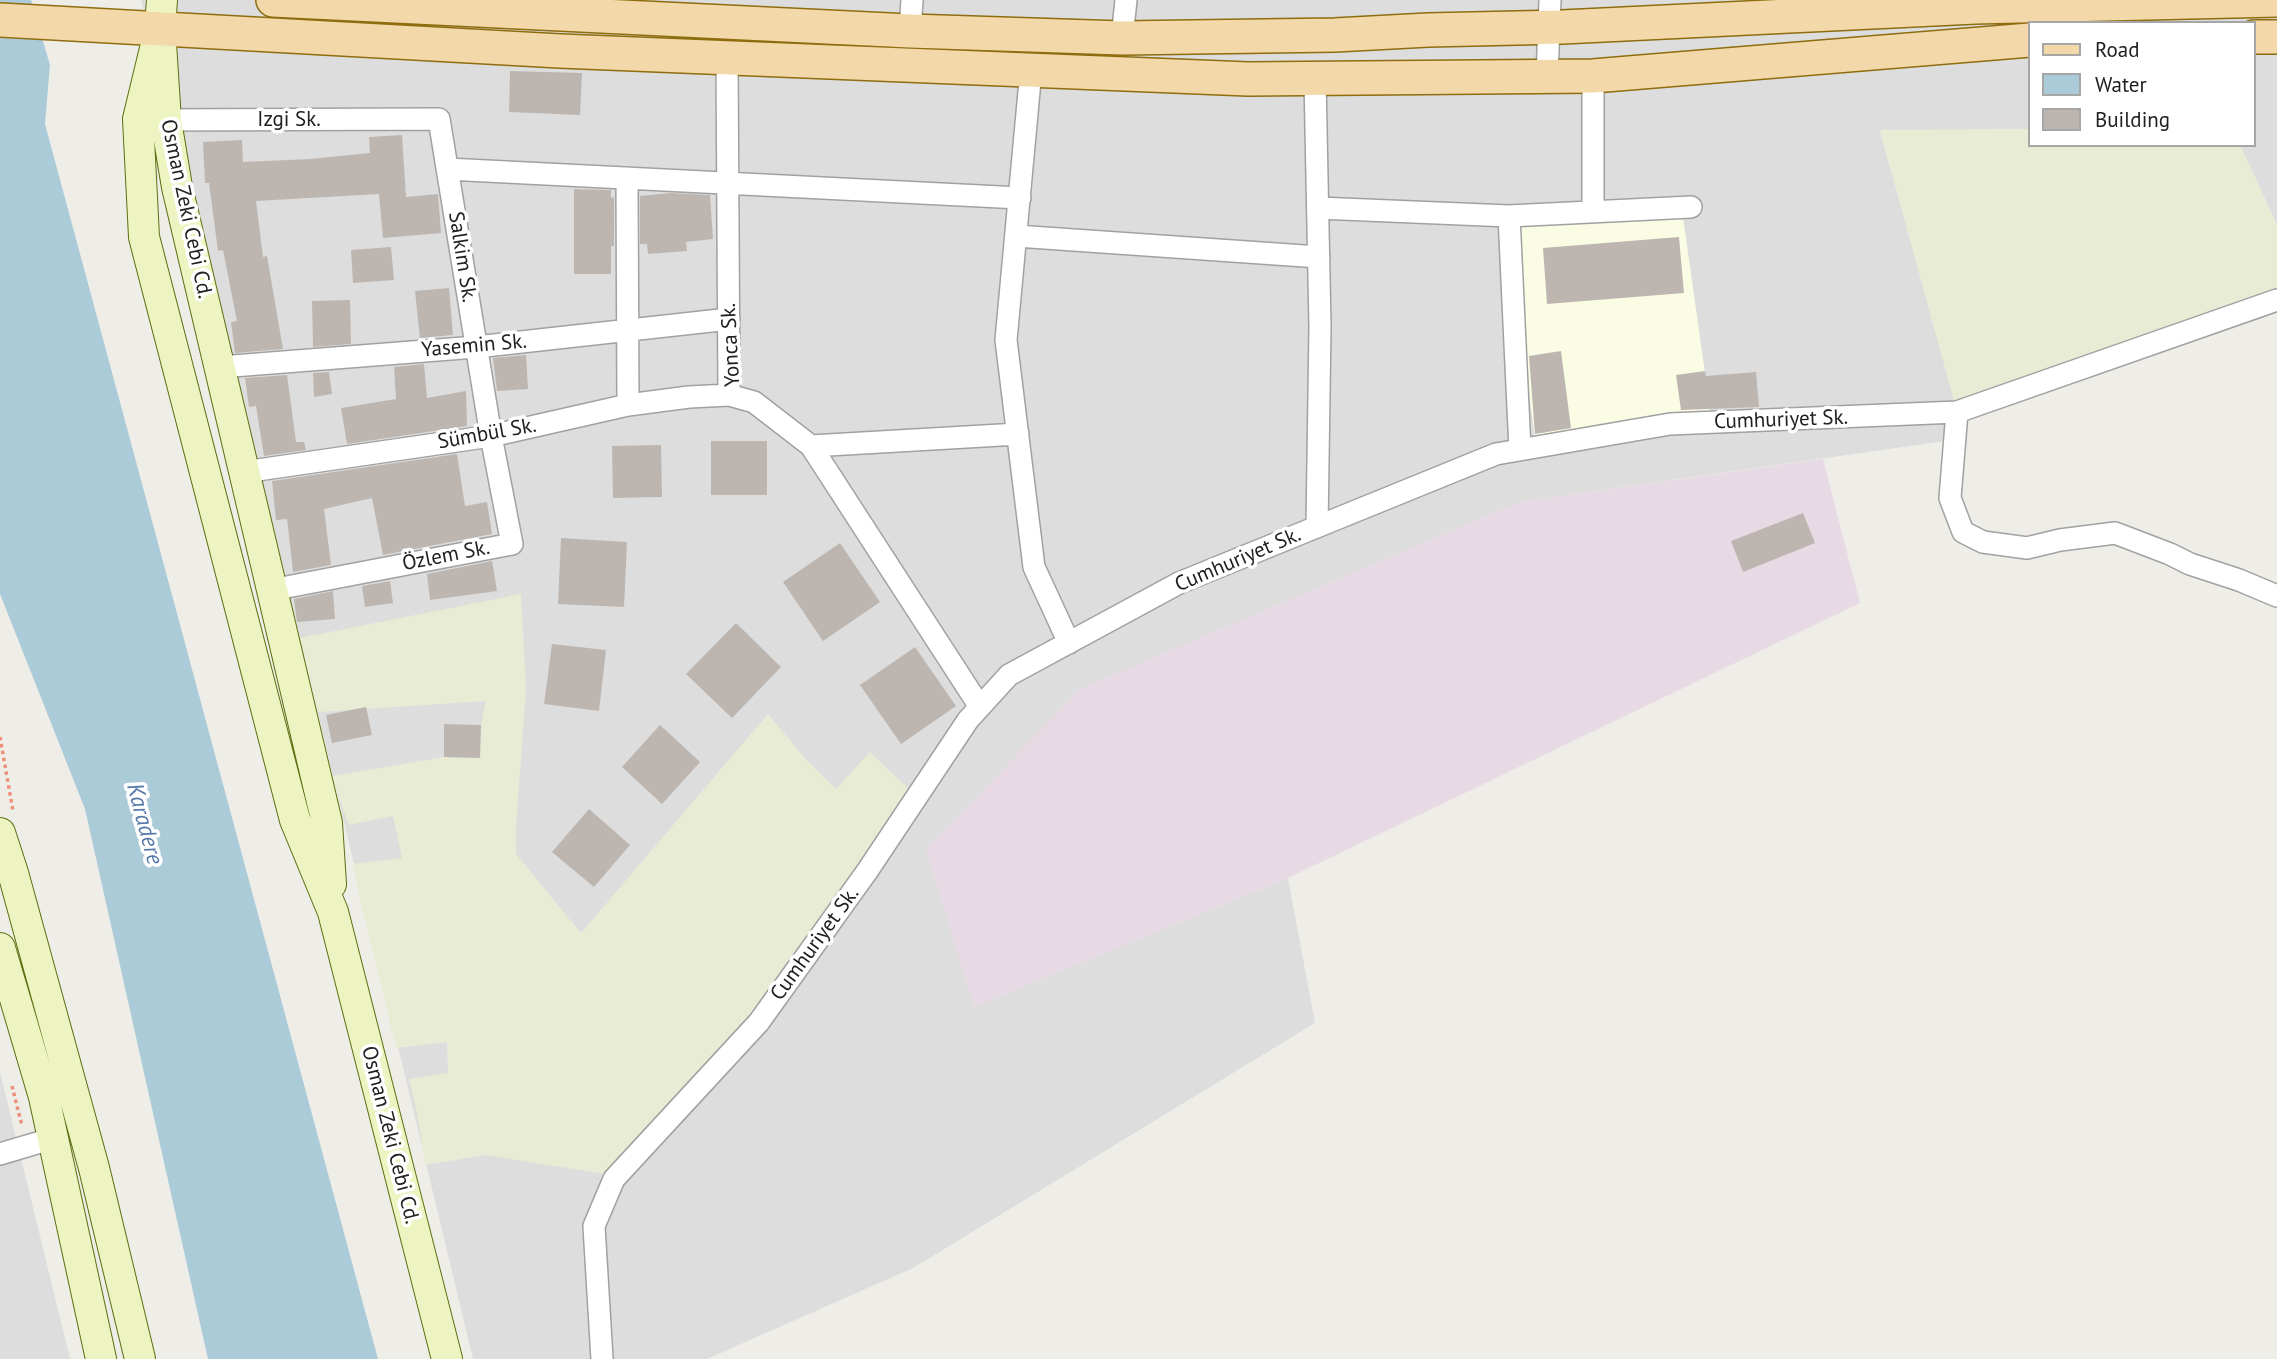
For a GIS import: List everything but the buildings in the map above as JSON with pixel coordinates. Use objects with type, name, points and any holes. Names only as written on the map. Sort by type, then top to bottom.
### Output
[{"type":"main road","points":[[273,0],[911,16],[1122,38],[1335,35],[1428,30],[1549,14],[2277,0]]},
{"type":"main road","points":[[0,20],[150,18],[560,51],[1248,79],[1593,76],[2028,40]]},
{"type":"main road","points":[[2256,37],[2277,37]]},
{"type":"street","points":[[1122,38],[1126,0]]},
{"type":"street","points":[[1547,76],[1549,14]]},
{"type":"street","name":"Osman Zeki Cebi Cd.","points":[[150,18],[152,120],[144,237],[295,820],[333,912],[447,1359]]},
{"type":"street","name":"Yonca Sk.","points":[[727,58],[729,395],[754,402],[811,446],[980,707]]},
{"type":"street","points":[[1031,71],[1006,340],[1034,567],[1069,643]]},
{"type":"street","points":[[1593,76],[1593,212]]},
{"type":"street","points":[[1315,79],[1320,327],[1317,527]]},
{"type":"street","name":"Izgi Sk.","points":[[152,120],[439,119]]},
{"type":"street","name":"Salkim Sk.","points":[[439,119],[491,436]]},
{"type":"street","name":"Osman Zeki Cebi Cd.","points":[[152,120],[177,187],[327,823],[333,912]]},
{"type":"street","points":[[447,169],[1020,198]]},
{"type":"street","points":[[627,178],[628,405]]},
{"type":"street","points":[[1318,208],[1509,216],[1691,207]]},
{"type":"street","points":[[1509,216],[1520,450]]},
{"type":"street","points":[[1016,236],[1319,257]]},
{"type":"street","name":"Cumhuriyet Sk.","points":[[602,1359],[594,1226],[614,1179],[759,1022],[868,870],[968,720],[1009,675],[1179,583],[1496,454],[1671,424],[1957,412],[2277,300]]},
{"type":"street","name":"Yasemin Sk.","points":[[220,367],[477,346],[729,320]]},
{"type":"street","name":"Sümbül Sk.","points":[[244,472],[491,436],[628,405],[729,395]]},
{"type":"street","points":[[1957,412],[1950,498],[1963,532],[1983,542],[2026,548],[2060,540],[2115,533],[2277,596]]},
{"type":"street","points":[[811,446],[1018,434]]},
{"type":"street","name":"Özlem Sk.","points":[[271,590],[512,544],[491,436]]},
{"type":"street","points":[[0,833],[94,1168],[140,1359]]},
{"type":"street","points":[[0,948],[54,1138],[101,1359]]},
{"type":"street","points":[[0,1154],[54,1138]]},
{"type":"shaded area","points":[[141,0],[2277,0],[2277,225],[2241,147],[2256,147],[2256,21],[2028,21],[2028,129],[1880,131],[1966,438],[1519,502],[974,1006],[1288,878],[1315,1023],[913,1268],[707,1359],[473,1359],[181,143]]},
{"type":"shaded area","points":[[2028,129],[2028,147],[2241,147],[2277,225],[2277,300],[1957,412],[1880,130]]},
{"type":"shaded area","points":[[1683,217],[1711,416],[1535,437],[1524,356],[1518,227]]},
{"type":"shaded area","points":[[1823,459],[1860,603],[1288,878],[974,1007],[926,850],[1080,689],[1519,502]]},
{"type":"shaded area","points":[[521,594],[526,689],[516,854],[581,933],[768,714],[804,757],[836,789],[870,752],[917,797],[759,1022],[614,1179],[599,1173],[486,1155],[425,1165],[409,1079],[448,1073],[447,1042],[396,1048],[352,864],[402,858],[393,816],[349,825],[331,776],[444,757],[480,758],[481,725],[486,701],[318,712],[300,638]]},
{"type":"shaded area","points":[[0,1072],[70,1359],[0,1359]]},
{"type":"water","name":"Karadere","points":[[0,0],[31,0],[50,65],[45,124],[378,1359],[208,1359],[85,809],[0,594]]}]
